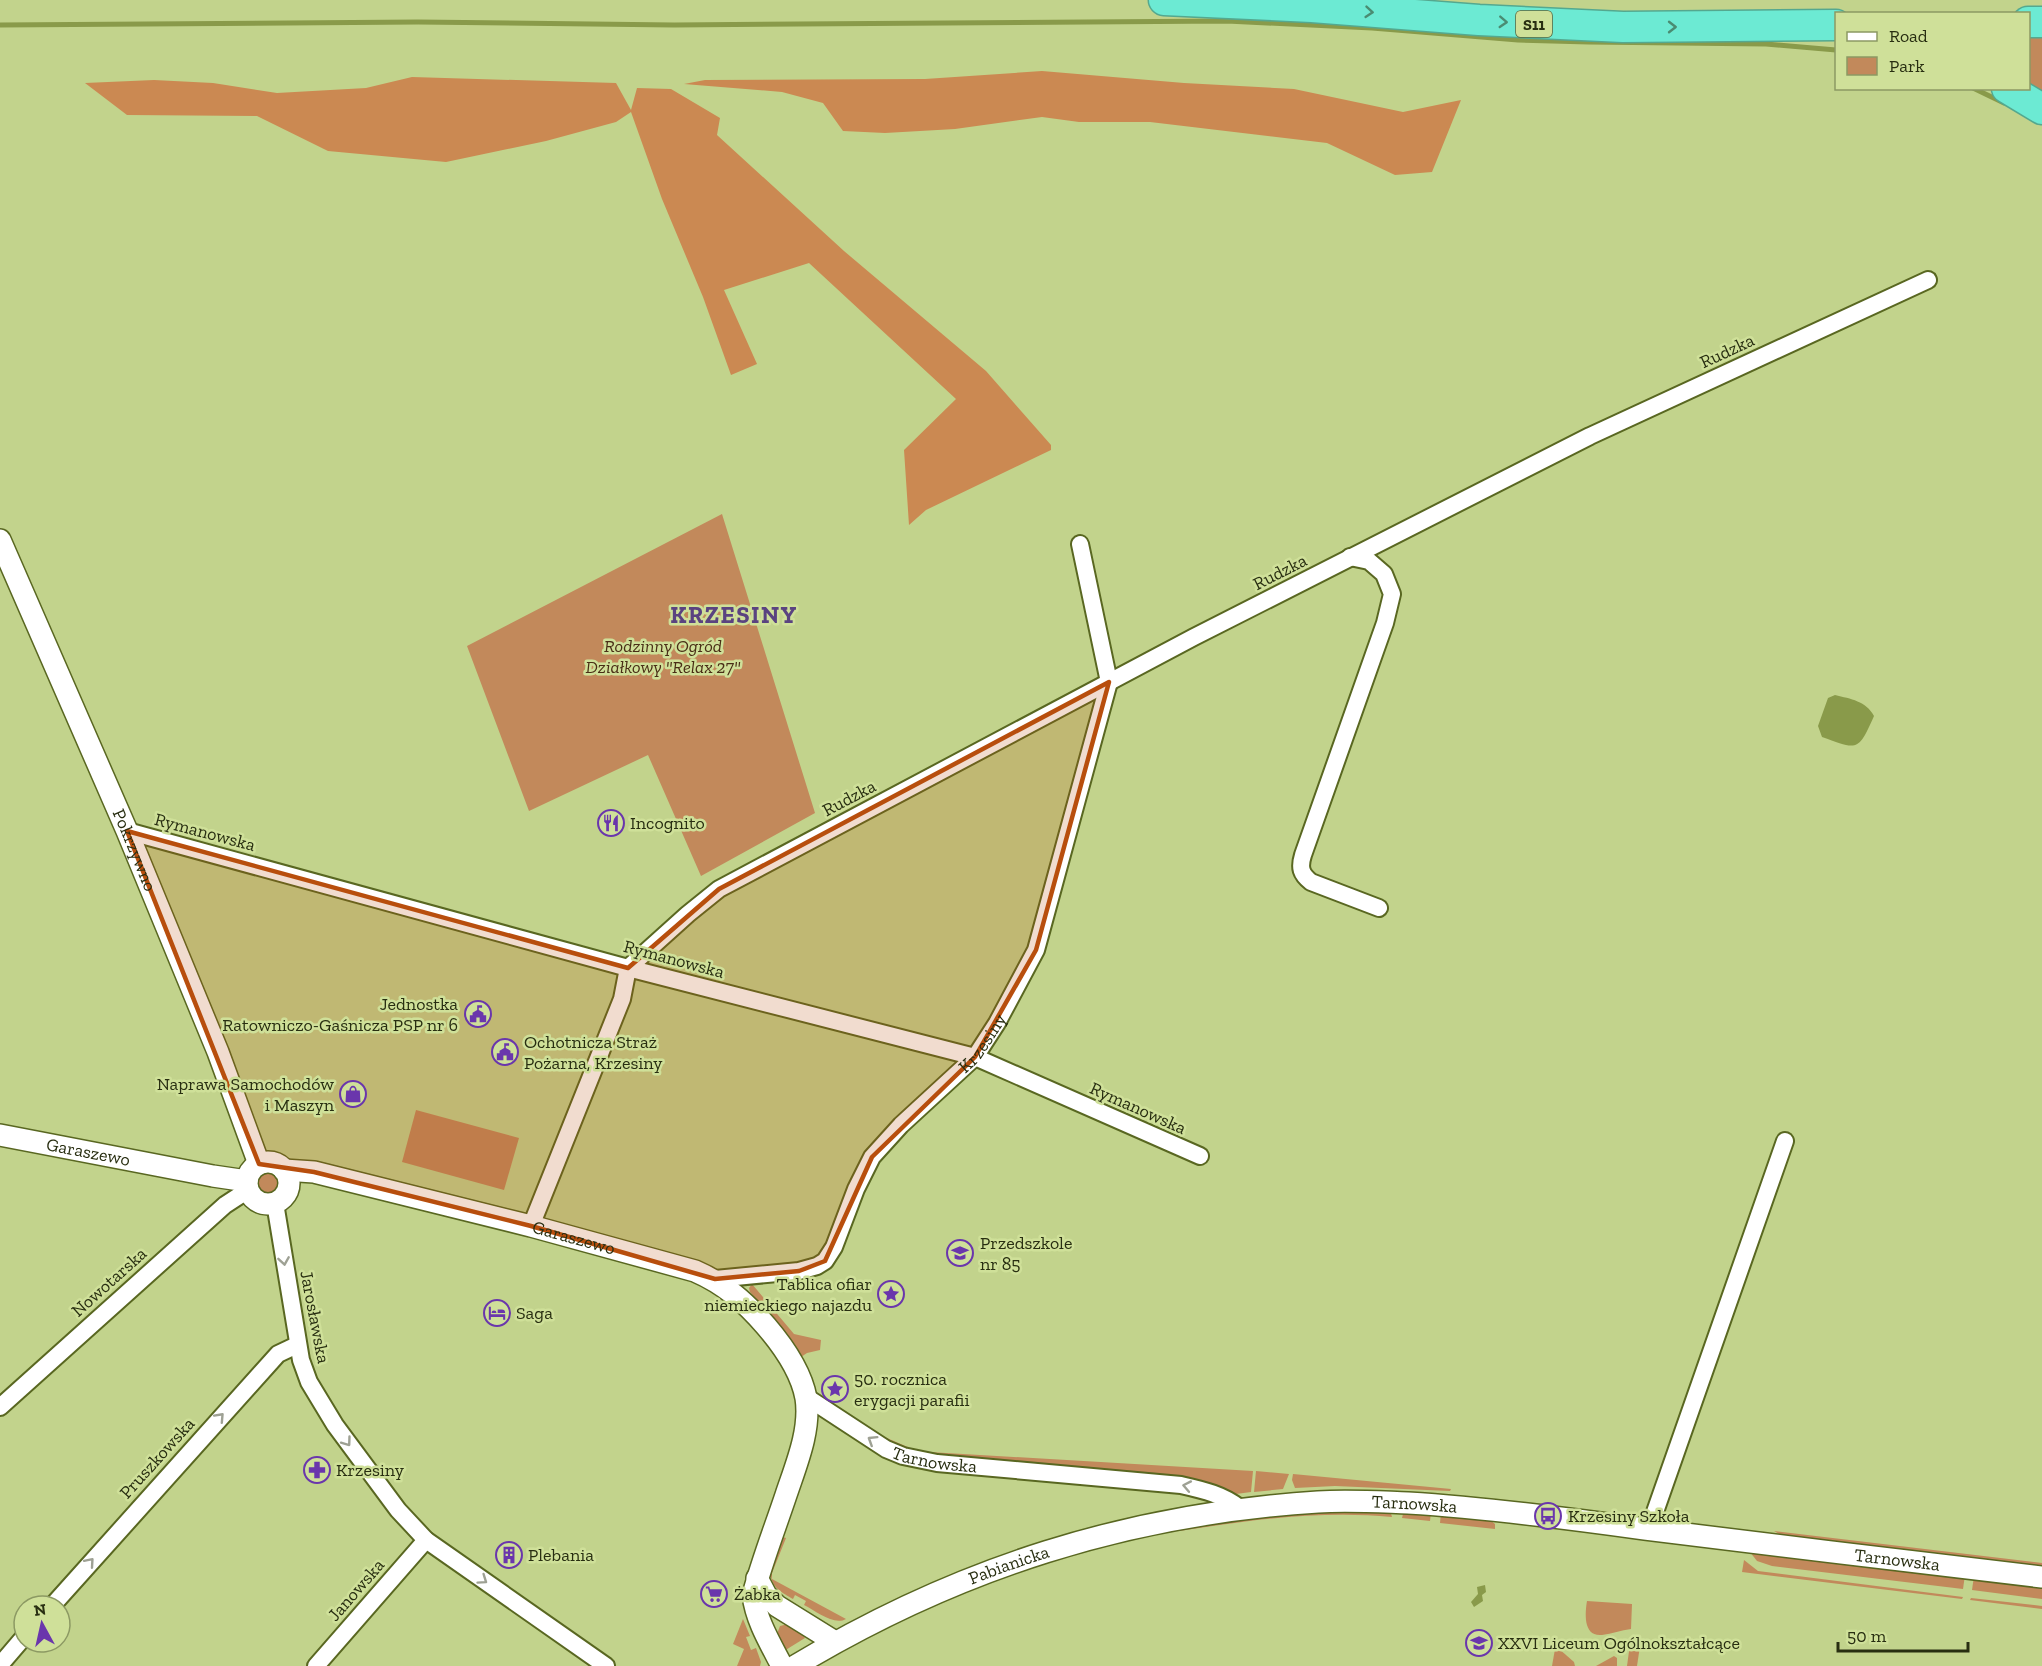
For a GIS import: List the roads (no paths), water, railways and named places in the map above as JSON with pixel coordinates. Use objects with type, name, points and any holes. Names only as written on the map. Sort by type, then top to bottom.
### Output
[{"type":"highway","name":"S11","points":[[1164,0],[1312,7],[1526,23],[1623,27],[1722,27],[1835,38]]},
{"type":"highway","points":[[1722,27],[1835,25]]},
{"type":"highway","points":[[2010,90],[2042,109]]},
{"type":"street","name":"Rudzka","points":[[628,968],[718,889],[1109,682],[1590,436],[1928,280]]},
{"type":"street","name":"Pokrzywno","points":[[0,540],[127,831],[222,1063],[259,1164]]},
{"type":"street","points":[[1080,544],[1109,682]]},
{"type":"street","points":[[1350,558],[1369,561],[1384,574],[1392,594],[1385,623],[1303,855],[1301,870],[1311,882],[1379,908]]},
{"type":"street","name":"Krzesiny","points":[[715,1280],[799,1271],[825,1261],[834,1247],[856,1189],[872,1157],[901,1125],[975,1057],[997,1023],[1036,950],[1109,682]]},
{"type":"street","name":"Rymanowska","points":[[127,831],[628,968],[975,1057],[1200,1156]]},
{"type":"street","points":[[531,1226],[622,999],[628,968]]},
{"type":"street","name":"Garaszewo","points":[[0,1135],[213,1176],[247,1186]]},
{"type":"street","points":[[1649,1529],[1785,1141]]},
{"type":"street","points":[[273,1163],[284,1170],[288,1178],[287,1193],[275,1203],[260,1203],[254,1200],[247,1186],[253,1168],[259,1164],[273,1163]]},
{"type":"street","name":"Garaszewo","points":[[284,1170],[315,1172],[531,1226],[695,1271],[715,1280],[738,1296],[774,1335],[790,1357],[805,1396]]},
{"type":"street","name":"Nowotarska","points":[[0,1407],[247,1186]]},
{"type":"street","name":"Jarosławska","points":[[275,1203],[297,1345],[309,1382],[335,1425],[398,1510],[426,1540],[606,1666]]},
{"type":"street","name":"Pruszkowska","points":[[63,1594],[278,1354],[297,1345]]},
{"type":"street","points":[[782,1666],[754,1606],[753,1594],[798,1459],[806,1424],[805,1396]]},
{"type":"street","name":"Tarnowska","points":[[805,1396],[865,1436],[903,1456],[937,1463],[1181,1485],[1210,1491],[1228,1499],[1240,1508],[1332,1501],[1454,1506],[2042,1577]]},
{"type":"street","name":"Pabianicka","points":[[795,1666],[894,1611],[1038,1554],[1144,1524],[1240,1508]]},
{"type":"street","name":"Janowska","points":[[316,1666],[426,1540]]},
{"type":"street","points":[[758,1578],[766,1595],[777,1606],[835,1642]]},
{"type":"street","points":[[0,1665],[12,1651]]},
{"type":"waterway","points":[[0,25],[418,22],[674,25],[1227,21],[1372,28],[1518,40],[1766,44],[1835,50]]},
{"type":"waterway","points":[[1977,90],[2004,103]]},
{"type":"place","name":"Incognito","points":[[611,823]]},
{"type":"place","name":"Jednostka Ratowniczo-Gaśnicza PSP nr 6","points":[[478,1014]]},
{"type":"place","name":"Ochotnicza Straż Pożarna, Krzesiny","points":[[505,1052]]},
{"type":"place","name":"Naprawa Samochodów i Maszyn","points":[[353,1094]]},
{"type":"place","name":"Przedszkole nr 85","points":[[960,1253]]},
{"type":"place","name":"Tablica ofiar niemieckiego najazdu","points":[[891,1294]]},
{"type":"place","name":"Saga","points":[[497,1313]]},
{"type":"place","name":"50. rocznica erygacji parafii","points":[[835,1389]]},
{"type":"place","name":"Krzesiny","points":[[317,1470]]},
{"type":"place","name":"Krzesiny Szkoła","points":[[1548,1516]]},
{"type":"place","name":"Plebania","points":[[509,1555]]},
{"type":"place","name":"Żabka","points":[[714,1594]]},
{"type":"place","name":"XXVI Liceum Ogólnokształcące","points":[[1479,1643]]},
{"type":"district","name":"KRZESINY","points":[[734,614]]},
{"type":"park label","name":"Rodzinny Ogród Działkowy \"Relax 27\"","points":[[663,656]]}]
